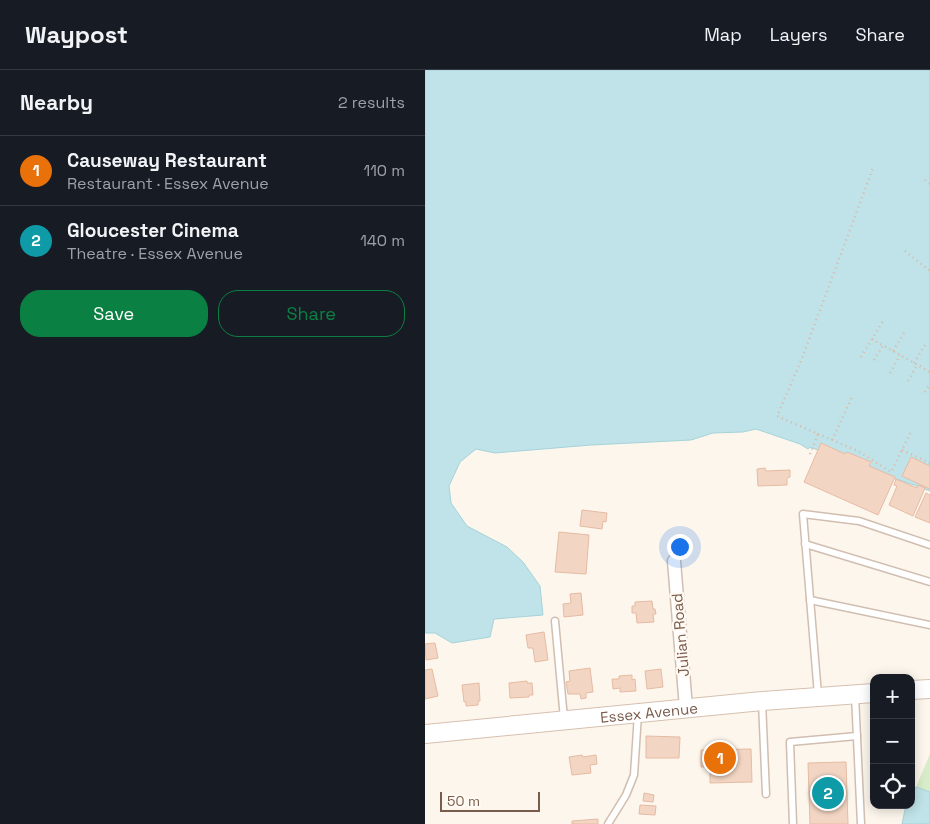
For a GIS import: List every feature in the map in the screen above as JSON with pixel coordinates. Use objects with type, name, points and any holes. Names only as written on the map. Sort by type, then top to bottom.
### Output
[{"type":"street","name":"Julian Road","points":[[673,561],[686,708]]},
{"type":"street","points":[[915,690],[930,689]]},
{"type":"street","name":"Essex Avenue","points":[[425,734],[762,701],[870,693]]},
{"type":"lane","points":[[818,697],[803,514],[859,521],[930,545]]},
{"type":"lane","points":[[805,544],[930,582]]},
{"type":"lane","points":[[810,600],[930,624]]},
{"type":"lane","points":[[555,621],[564,721]]},
{"type":"lane","points":[[855,694],[861,824]]},
{"type":"lane","points":[[762,701],[766,794]]},
{"type":"lane","points":[[608,824],[626,795],[634,775],[638,713]]},
{"type":"lane","points":[[793,824],[791,742],[857,736]]},
{"type":"path","points":[[873,168],[801,360],[777,416],[858,451],[891,472],[911,432]]},
{"type":"path","points":[[925,180],[930,184]]},
{"type":"path","points":[[905,251],[930,271]]},
{"type":"path","points":[[861,357],[883,321]]},
{"type":"path","points":[[893,351],[904,333]]},
{"type":"path","points":[[872,339],[930,372]]},
{"type":"path","points":[[874,360],[883,345]]},
{"type":"path","points":[[908,381],[925,345]]},
{"type":"path","points":[[890,373],[900,355]]},
{"type":"path","points":[[925,392],[930,384]]},
{"type":"path","points":[[832,440],[853,395]]},
{"type":"path","points":[[810,454],[818,434]]},
{"type":"path","points":[[902,450],[930,463]]},
{"type":"green space","points":[[930,754],[930,792],[916,787]]},
{"type":"water","points":[[425,70],[930,70],[930,491],[903,481],[838,463],[839,458],[810,447],[808,449],[800,444],[756,429],[743,432],[713,433],[691,440],[591,445],[495,453],[476,449],[460,462],[449,486],[451,503],[467,526],[507,547],[523,562],[540,586],[543,615],[494,619],[490,637],[452,643],[435,633],[425,633]]},
{"type":"water","points":[[916,787],[930,792],[930,824],[902,824],[905,809],[915,809]]},
{"type":"building","points":[[821,443],[845,454],[847,452],[871,462],[869,466],[895,477],[878,515],[804,482]]},
{"type":"building","points":[[911,457],[930,466],[930,489],[902,476]]},
{"type":"building","points":[[765,468],[766,471],[790,470],[787,485],[758,486],[757,469]]},
{"type":"building","points":[[896,479],[917,488],[918,485],[925,488],[913,516],[889,505],[897,486],[894,485]]},
{"type":"building","points":[[926,493],[930,495],[930,523],[915,517]]},
{"type":"building","points":[[582,510],[607,513],[606,522],[603,521],[602,529],[580,526]]},
{"type":"building","points":[[559,532],[589,535],[586,574],[555,572]]},
{"type":"building","points":[[581,593],[583,615],[564,617],[563,604],[571,603],[570,594]]},
{"type":"building","points":[[652,601],[656,614],[653,614],[654,622],[637,623],[636,613],[632,613],[632,606],[635,606],[635,602]]},
{"type":"building","points":[[544,632],[548,660],[535,662],[533,648],[528,648],[526,635]]},
{"type":"building","points":[[435,643],[438,658],[426,660],[425,644]]},
{"type":"building","points":[[590,668],[593,692],[586,693],[586,698],[581,699],[580,694],[568,694],[566,682],[570,681],[569,671]]},
{"type":"building","points":[[432,669],[438,696],[425,699],[425,670]]},
{"type":"building","points":[[661,669],[663,687],[647,689],[645,671]]},
{"type":"building","points":[[632,675],[632,680],[635,679],[636,691],[620,692],[620,688],[613,689],[612,679],[619,679],[619,676]]},
{"type":"building","points":[[527,681],[527,683],[532,683],[533,695],[510,698],[509,683]]},
{"type":"building","points":[[479,683],[480,701],[478,701],[478,705],[466,706],[462,685]]},
{"type":"building","points":[[646,736],[680,737],[679,758],[646,758]]},
{"type":"building","points":[[751,749],[752,782],[710,783],[710,767],[701,767],[701,750]]},
{"type":"building","points":[[582,755],[583,757],[596,755],[597,764],[590,765],[591,773],[572,775],[569,757]]},
{"type":"building","points":[[846,762],[848,824],[810,824],[808,763]]},
{"type":"building","points":[[644,793],[654,795],[653,802],[643,801]]},
{"type":"building","points":[[640,805],[656,806],[655,815],[639,814]]},
{"type":"building","points":[[598,819],[598,824],[572,824],[572,821]]},
{"type":"place","name":"Causeway Restaurant","points":[[720,758]]},
{"type":"place","name":"Gloucester Cinema","points":[[828,793]]}]
